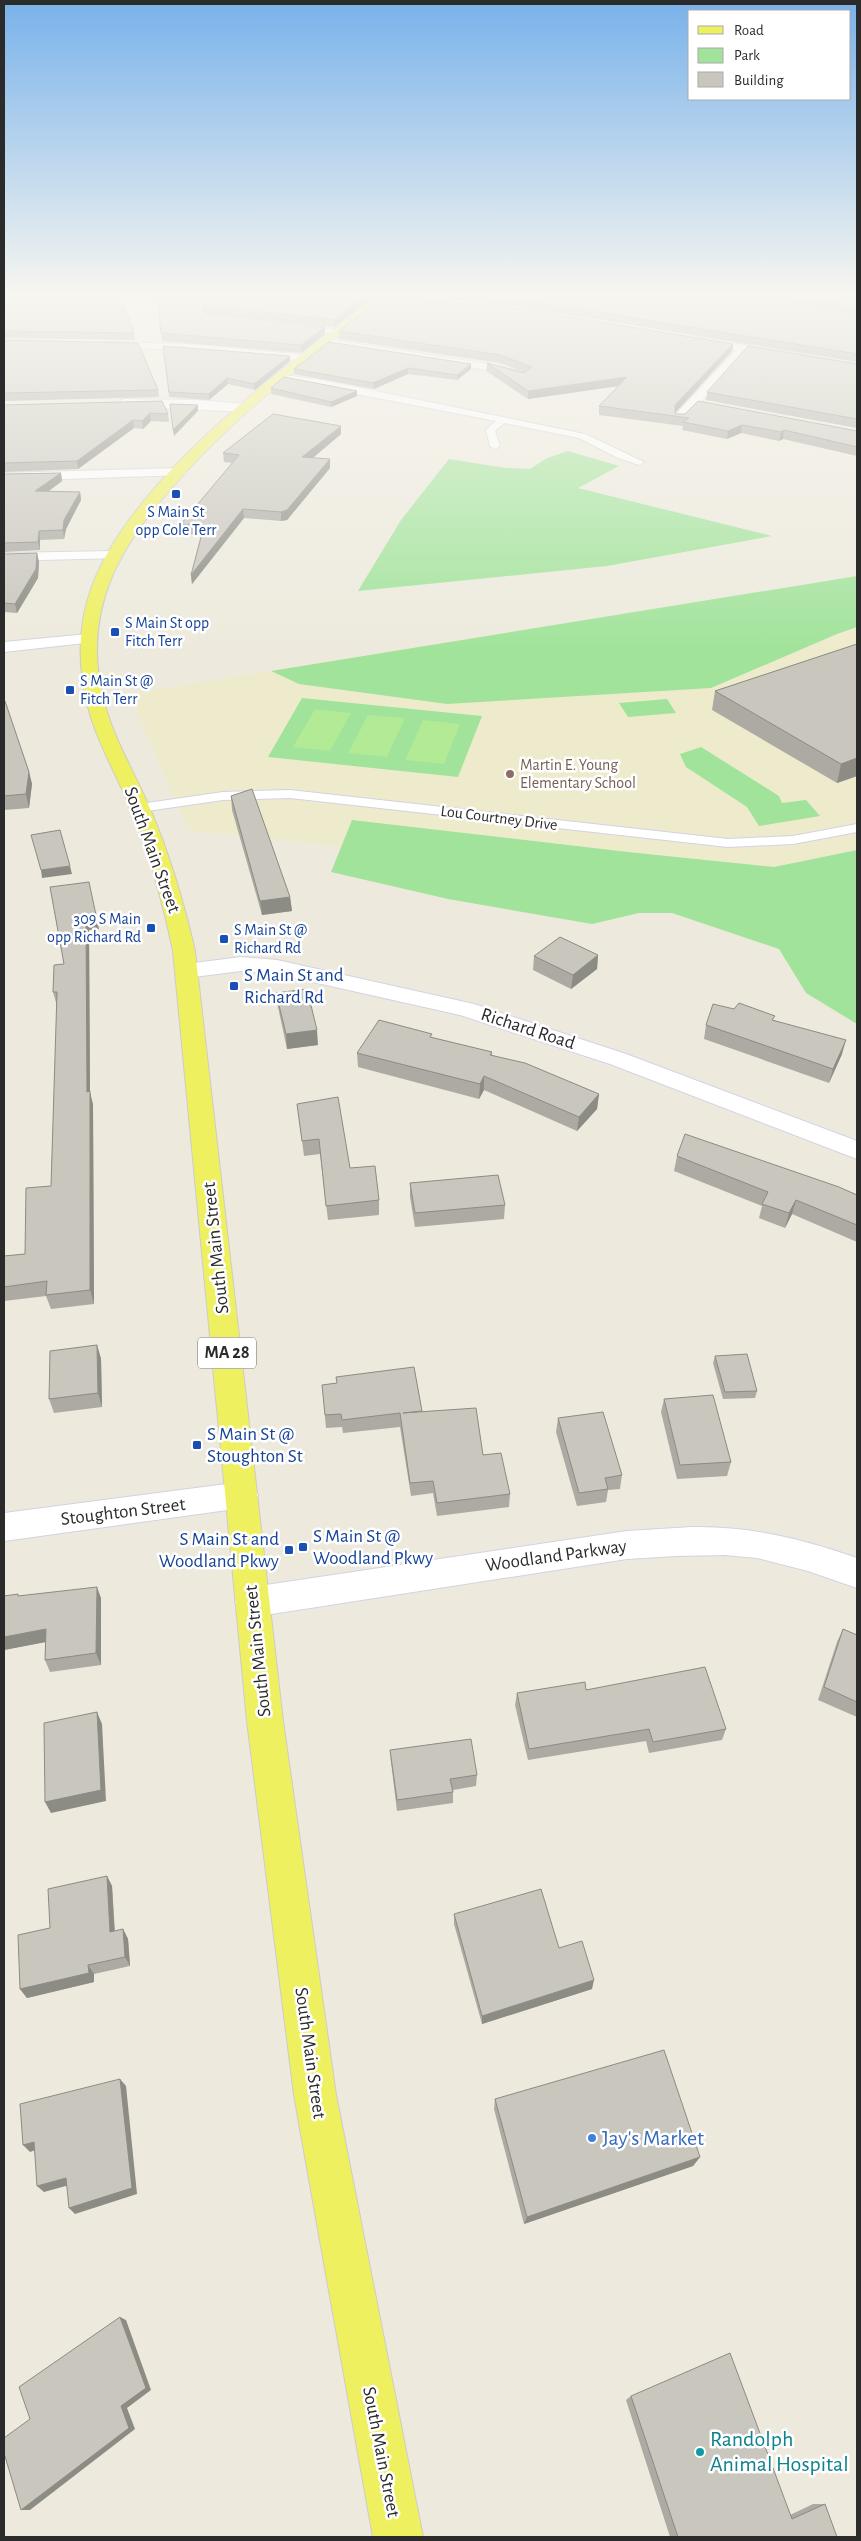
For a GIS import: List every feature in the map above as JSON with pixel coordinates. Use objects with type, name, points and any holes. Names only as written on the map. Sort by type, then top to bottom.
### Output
[{"type":"main road","name":"South Main Street","points":[[238,416],[175,477],[136,522],[113,554],[94,605],[88,639],[91,680],[97,707],[107,736],[140,808],[170,893],[186,971],[265,1721],[315,2094],[398,2537]]},
{"type":"street","points":[[679,418],[683,416]]},
{"type":"street","points":[[4,477],[175,477]]},
{"type":"street","points":[[4,485],[175,477]]},
{"type":"street","points":[[4,557],[113,554]]},
{"type":"street","points":[[4,647],[88,639]]},
{"type":"street","name":"Richard Road","points":[[186,971],[241,964],[277,966],[466,1008],[618,1059],[857,1150]]},
{"type":"street","name":"Stoughton Street","points":[[4,1527],[242,1495]]},
{"type":"street","name":"Woodland Parkway","points":[[252,1602],[627,1545],[668,1542],[698,1541],[757,1544],[816,1559],[857,1573]]},
{"type":"lane","points":[[475,416],[582,436],[620,456],[639,462]]},
{"type":"lane","points":[[495,446],[490,430],[500,421]]},
{"type":"lane","name":"Lou Courtney Drive","points":[[140,808],[223,796],[290,794],[728,843],[793,840],[857,828]]},
{"type":"shaded area","name":"Martin E. Young Elementary School","points":[[857,576],[857,964],[576,873],[188,830],[129,694]]},
{"type":"green space","points":[[568,451],[619,466],[578,488],[772,536],[607,566],[358,591],[401,520],[449,459],[506,468],[530,469],[547,458]]},
{"type":"green space","points":[[857,576],[857,627],[711,688],[447,704],[299,684],[271,671]]},
{"type":"green space","points":[[302,698],[482,716],[458,777],[268,757]]},
{"type":"green space","points":[[667,699],[676,713],[628,717],[619,703]]},
{"type":"green space","points":[[315,709],[351,713],[330,751],[293,747]]},
{"type":"green space","points":[[368,715],[405,718],[387,757],[348,753]]},
{"type":"green space","points":[[423,720],[460,724],[444,764],[405,760]]},
{"type":"green space","points":[[701,747],[779,796],[782,803],[806,800],[820,816],[759,826],[747,807],[686,767],[680,754]]},
{"type":"green space","points":[[352,820],[774,867],[857,850],[857,1024],[806,993],[779,949],[672,913],[639,913],[592,924],[448,899],[331,872]]},
{"type":"building","points":[[4,416],[147,416],[142,421],[133,420],[77,461],[4,463]]},
{"type":"building","points":[[171,416],[187,416],[173,430]]},
{"type":"building","points":[[271,416],[282,416],[341,426],[302,457],[330,459],[287,510],[281,512],[243,509],[191,575],[204,526],[181,524],[239,455],[223,453]]},
{"type":"building","points":[[671,416],[775,416],[857,431],[857,447],[784,430],[781,432],[742,425],[728,431],[683,422],[689,418]]},
{"type":"building","points":[[838,416],[857,416],[857,419]]},
{"type":"building","points":[[61,473],[35,491],[80,492],[64,520],[63,530],[39,531],[38,542],[4,543],[4,474]]},
{"type":"building","points":[[37,553],[36,569],[15,604],[4,603],[4,554]]},
{"type":"building","points":[[857,644],[857,758],[841,764],[715,691]]},
{"type":"building","points":[[5,701],[29,772],[26,794],[4,796]]},
{"type":"building","points":[[252,789],[290,897],[260,901],[231,796]]},
{"type":"building","points":[[60,830],[70,866],[41,870],[31,835]]},
{"type":"building","points":[[89,882],[96,915],[86,917],[87,1092],[90,1091],[90,1290],[46,1295],[47,1281],[4,1287],[4,1256],[25,1254],[26,1188],[51,1186],[57,992],[53,992],[54,965],[64,964],[50,887]]},
{"type":"building","points":[[560,937],[598,955],[573,975],[534,956]]},
{"type":"building","points":[[307,989],[317,1030],[286,1034],[276,993]]},
{"type":"building","points":[[739,1003],[775,1016],[772,1020],[846,1040],[833,1069],[706,1025],[713,1004],[734,1009]]},
{"type":"building","points":[[379,1020],[432,1034],[430,1037],[492,1052],[490,1055],[525,1063],[599,1094],[579,1117],[484,1076],[480,1084],[357,1053]]},
{"type":"building","points":[[338,1097],[350,1168],[375,1166],[379,1200],[326,1206],[319,1139],[302,1141],[297,1104]]},
{"type":"building","points":[[685,1134],[839,1187],[857,1195],[857,1225],[796,1200],[789,1213],[762,1204],[768,1192],[677,1156]]},
{"type":"building","points":[[498,1175],[505,1205],[415,1213],[410,1183]]},
{"type":"building","points":[[97,1345],[98,1393],[49,1399],[50,1351]]},
{"type":"building","points":[[747,1354],[757,1391],[725,1392],[715,1356]]},
{"type":"building","points":[[414,1367],[422,1411],[403,1413],[476,1408],[483,1455],[501,1453],[510,1494],[437,1503],[433,1481],[410,1483],[400,1413],[342,1420],[341,1414],[325,1415],[322,1385],[337,1383],[336,1377]]},
{"type":"building","points":[[713,1395],[731,1462],[680,1465],[664,1399]]},
{"type":"building","points":[[603,1412],[622,1475],[605,1478],[608,1489],[579,1493],[558,1418]]},
{"type":"building","points":[[97,1587],[96,1653],[45,1660],[46,1629],[4,1637],[4,1596]]},
{"type":"building","points":[[843,1629],[857,1635],[857,1702],[824,1687]]},
{"type":"building","points":[[705,1667],[726,1729],[653,1742],[649,1729],[529,1749],[517,1693],[585,1682],[586,1690]]},
{"type":"building","points":[[97,1712],[101,1790],[45,1802],[44,1723]]},
{"type":"building","points":[[471,1739],[477,1775],[450,1779],[453,1792],[397,1800],[390,1750]]},
{"type":"building","points":[[107,1876],[110,1932],[123,1929],[125,1957],[88,1965],[89,1973],[20,1989],[18,1935],[50,1928],[48,1889]]},
{"type":"building","points":[[541,1889],[559,1948],[582,1941],[594,1980],[482,2016],[454,1914]]},
{"type":"building","name":"Jay's Market","points":[[664,2050],[700,2157],[527,2217],[495,2099]]},
{"type":"building","points":[[120,2079],[132,2188],[69,2208],[66,2178],[37,2186],[34,2142],[23,2145],[20,2104]]},
{"type":"building","points":[[120,2317],[146,2388],[121,2406],[129,2428],[21,2510],[4,2453],[4,2438],[30,2419],[19,2387]]},
{"type":"building","name":"Randolph Animal Hospital","points":[[730,2353],[792,2519],[825,2504],[837,2537],[678,2537],[631,2396]]},
{"type":"place","name":"S Main St opp Cole Terr","points":[[176,494]]},
{"type":"place","name":"S Main St opp Fitch Terr","points":[[115,632]]},
{"type":"place","name":"S Main St @ Fitch Terr","points":[[70,690]]},
{"type":"place","name":"Martin E. Young Elementary School","points":[[510,774]]},
{"type":"place","name":"309 S Main opp Richard Rd","points":[[151,928]]},
{"type":"place","name":"S Main St @ Richard Rd","points":[[224,939]]},
{"type":"place","name":"S Main St and Richard Rd","points":[[234,986]]},
{"type":"place","name":"S Main St @ Stoughton St","points":[[197,1445]]},
{"type":"place","name":"S Main St @ Woodland Pkwy","points":[[303,1547]]},
{"type":"place","name":"S Main St and Woodland Pkwy","points":[[289,1550]]},
{"type":"place","name":"Jay's Market","points":[[592,2138]]},
{"type":"place","name":"Randolph Animal Hospital","points":[[700,2452]]}]
